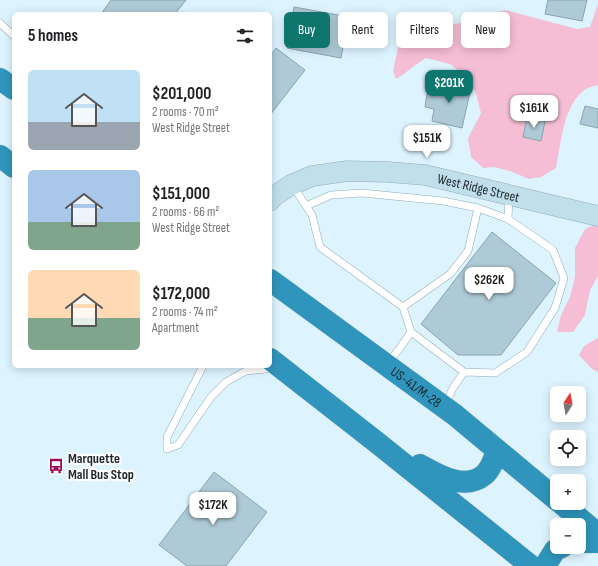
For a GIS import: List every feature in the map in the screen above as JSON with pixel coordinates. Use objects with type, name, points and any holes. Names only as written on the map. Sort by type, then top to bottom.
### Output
[{"type":"highway","points":[[0,79],[12,88]]},
{"type":"highway","points":[[0,156],[12,165]]},
{"type":"highway","name":"US-41/M-28","points":[[272,281],[444,407],[550,494]]},
{"type":"highway","points":[[276,363],[531,566]]},
{"type":"highway","points":[[375,441],[431,471],[460,482],[471,481],[483,476],[489,469],[498,451]]},
{"type":"highway","points":[[569,510],[598,534]]},
{"type":"highway","points":[[586,542],[598,542]]},
{"type":"highway","points":[[545,566],[553,554]]},
{"type":"street","name":"West Ridge Street","points":[[272,198],[291,184],[312,176],[348,171],[388,172],[425,175],[598,216]]},
{"type":"lane","points":[[0,23],[12,34]]},
{"type":"lane","points":[[291,184],[312,215],[320,247],[403,307],[411,332],[464,372],[495,373],[527,352],[555,308],[564,278],[553,250],[508,219],[478,208],[443,200],[362,194],[331,195],[306,206]]},
{"type":"lane","points":[[508,219],[509,194]]},
{"type":"lane","points":[[403,307],[450,274],[468,251],[478,208]]},
{"type":"lane","points":[[386,365],[411,332]]},
{"type":"lane","points":[[202,368],[167,437],[167,449],[178,445],[211,397],[226,382],[246,371],[257,368]]},
{"type":"lane","points":[[444,407],[453,388],[464,372]]},
{"type":"shaded area","points":[[598,4],[598,85],[586,89],[572,104],[564,125],[556,168],[541,177],[529,179],[510,171],[494,167],[483,168],[471,157],[468,138],[481,113],[476,94],[468,78],[450,64],[426,58],[396,79],[393,71],[398,48],[453,48],[453,24],[461,23],[461,48],[510,48],[510,12],[499,12],[505,10],[577,29],[590,27]]},
{"type":"shaded area","points":[[598,224],[598,276],[590,290],[585,315],[573,332],[557,332],[561,315],[570,297],[575,277],[575,248],[585,229]]},
{"type":"shaded area","points":[[598,338],[598,372],[592,369],[579,355],[584,346]]},
{"type":"building","points":[[111,0],[186,0],[177,12],[102,12]]},
{"type":"building","points":[[548,0],[587,0],[582,21],[545,14]]},
{"type":"building","points":[[294,7],[322,12],[293,12]]},
{"type":"building","points":[[330,14],[338,15],[338,48],[343,48],[341,58],[287,48],[330,48]]},
{"type":"building","points":[[276,48],[305,70],[272,112],[272,53]]},
{"type":"building","points":[[437,80],[471,88],[462,128],[432,121],[434,109],[425,107],[427,94],[434,95]]},
{"type":"building","points":[[585,106],[598,109],[598,128],[580,124]]},
{"type":"building","points":[[527,117],[545,121],[541,141],[523,137]]},
{"type":"building","points":[[492,232],[556,283],[501,355],[458,355],[421,324]]},
{"type":"building","points":[[214,472],[267,512],[226,566],[187,566],[159,545]]},
{"type":"place","name":"Marquette Mall Bus Stop","points":[[56,466]]}]
